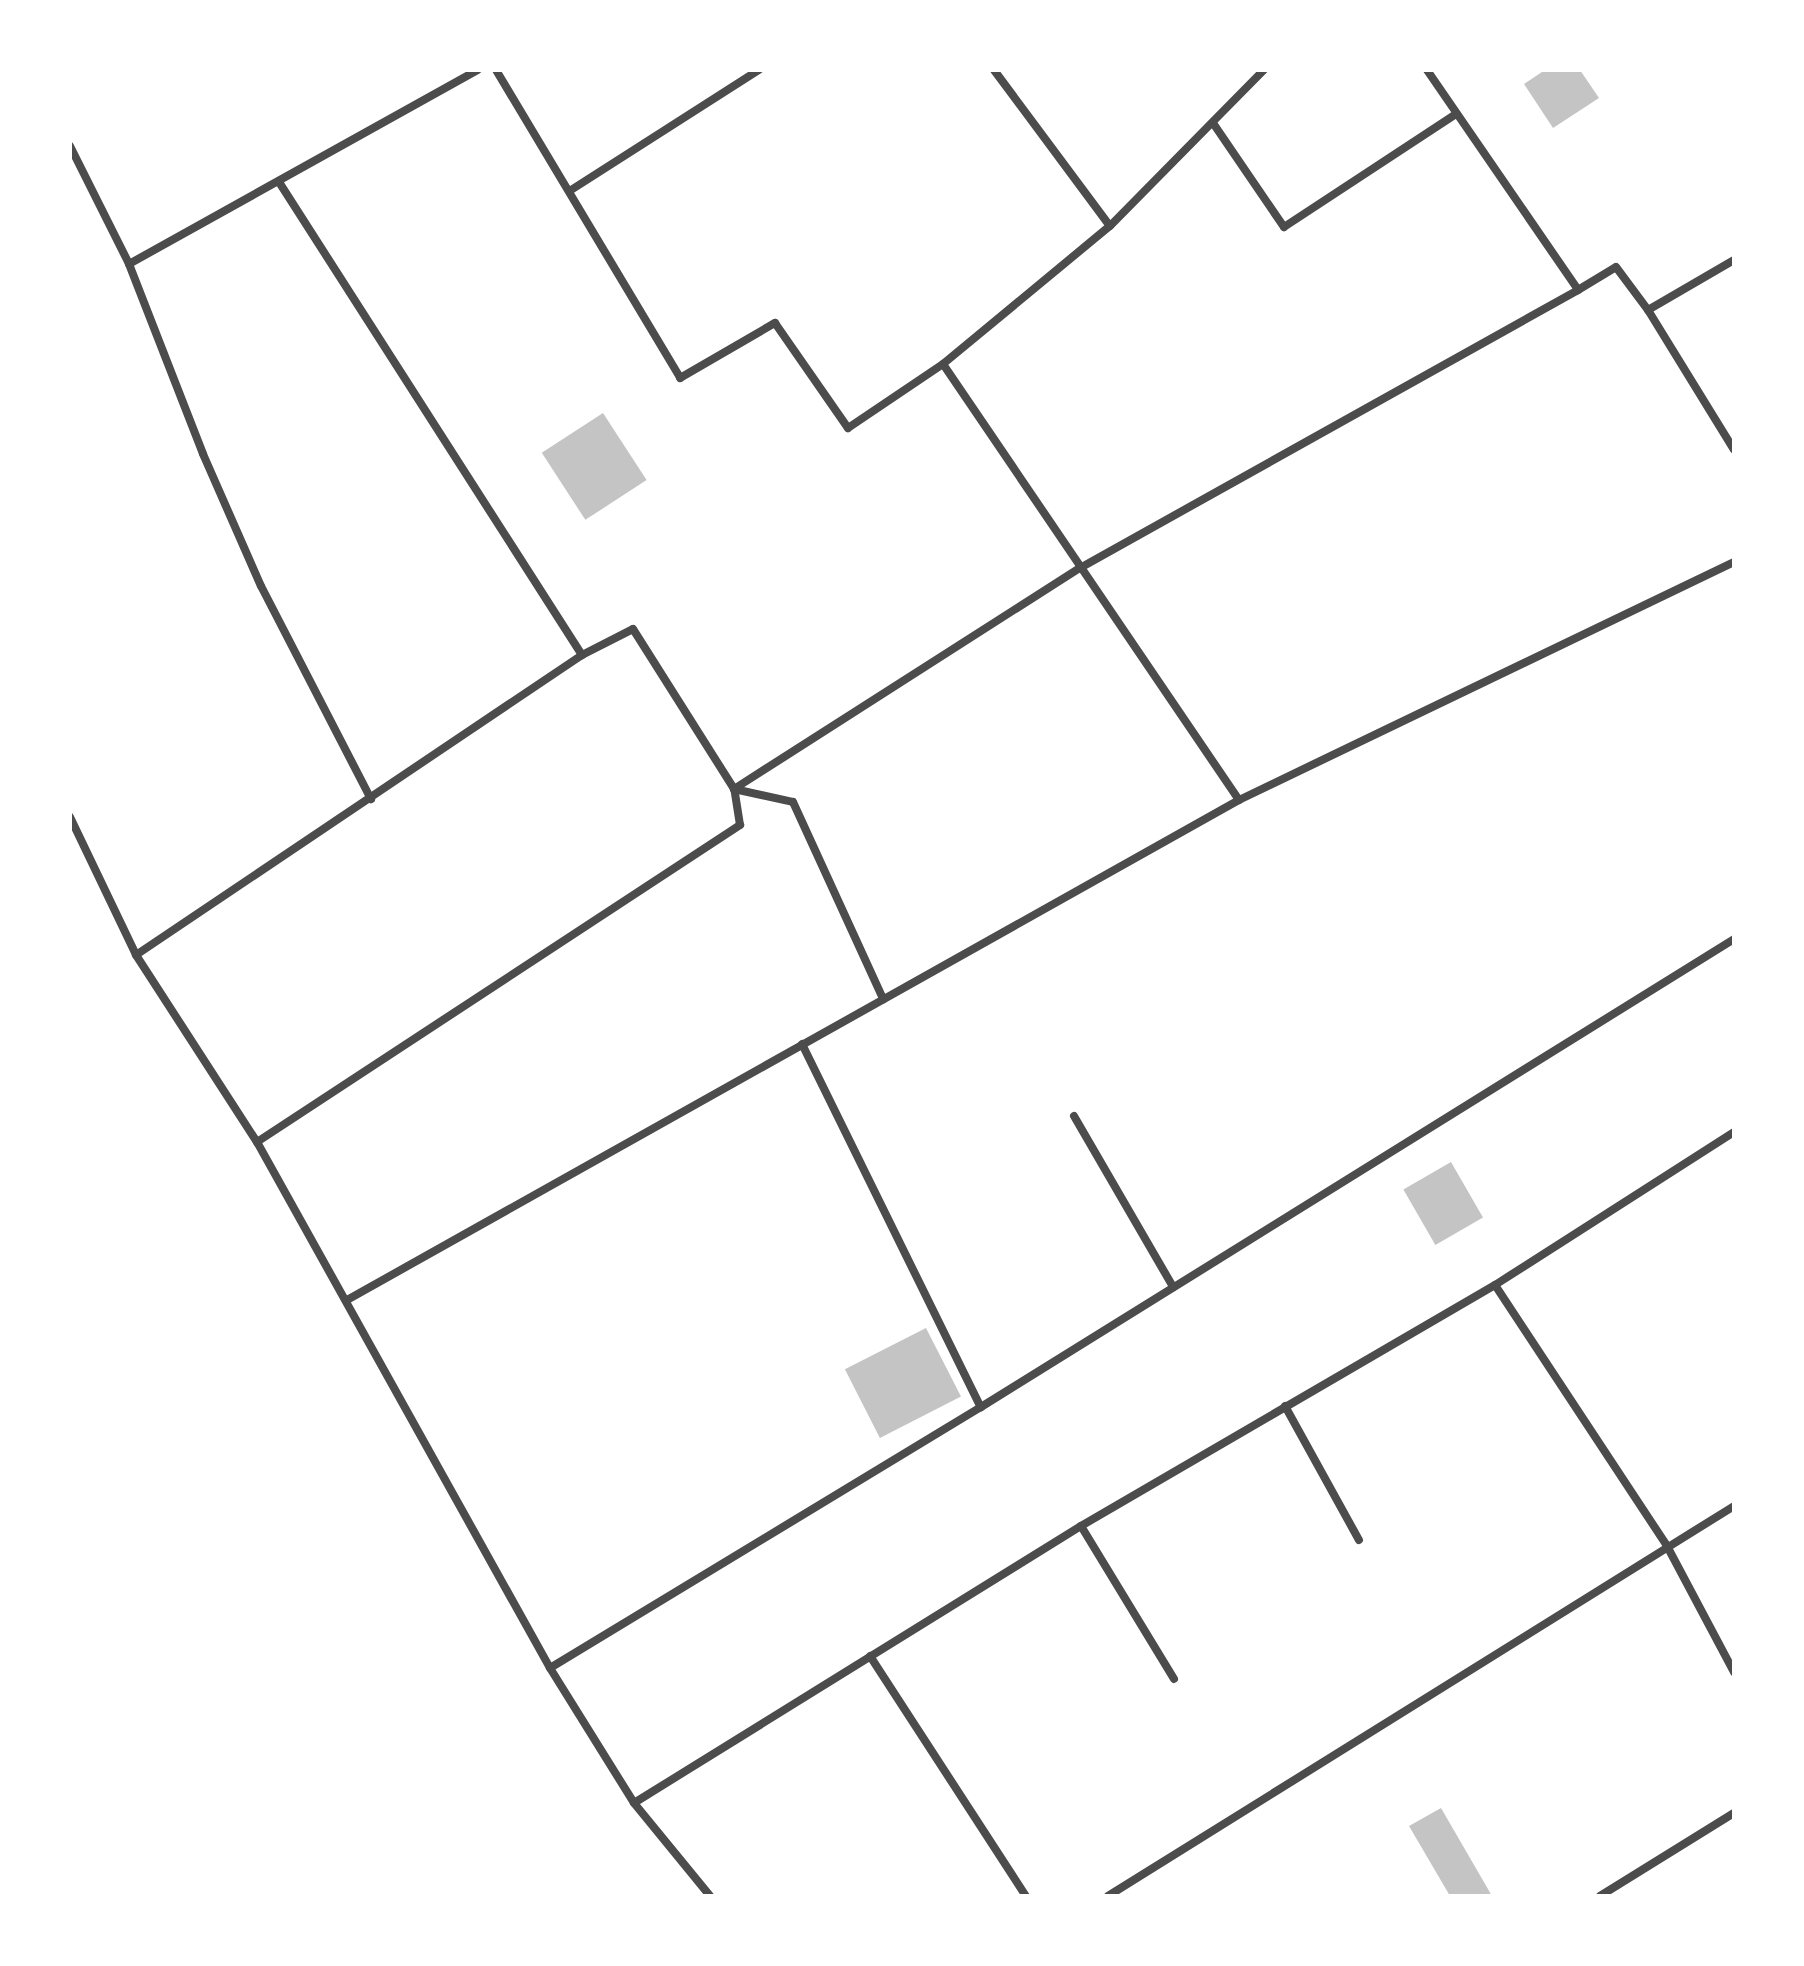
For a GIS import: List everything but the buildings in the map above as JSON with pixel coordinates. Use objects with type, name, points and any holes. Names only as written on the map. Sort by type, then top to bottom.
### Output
[{"type":"street","points":[[129,264],[478,70]]},
{"type":"street","points":[[496,70],[571,190],[680,378],[775,323],[848,428],[943,364],[1110,226],[1264,70]]},
{"type":"street","points":[[571,190],[759,70]]},
{"type":"street","points":[[994,70],[1110,226]]},
{"type":"street","points":[[1427,70],[1578,290]]},
{"type":"street","points":[[1213,123],[1284,227],[1456,114]]},
{"type":"street","points":[[70,146],[129,264],[203,454],[261,586],[371,799]]},
{"type":"street","points":[[279,182],[582,655]]},
{"type":"street","points":[[1648,310],[1734,260]]},
{"type":"street","points":[[734,789],[1080,568],[1616,267],[1648,310],[1734,450]]},
{"type":"street","points":[[943,364],[1239,800]]},
{"type":"street","points":[[347,1300],[1239,800],[1734,562]]},
{"type":"street","points":[[136,955],[582,655],[633,629],[734,789],[740,825],[257,1142]]},
{"type":"street","points":[[734,789],[793,802],[883,999]]},
{"type":"street","points":[[70,817],[136,955],[257,1142],[550,1668],[634,1803],[710,1896]]},
{"type":"street","points":[[550,1668],[981,1407],[1734,939]]},
{"type":"street","points":[[802,1044],[981,1407]]},
{"type":"street","points":[[1074,1116],[1173,1287]]},
{"type":"street","points":[[634,1803],[1081,1526],[1495,1285],[1734,1132]]},
{"type":"street","points":[[1495,1285],[1667,1546],[1734,1672]]},
{"type":"street","points":[[1285,1406],[1359,1540]]},
{"type":"street","points":[[1108,1896],[1734,1506]]},
{"type":"street","points":[[1081,1526],[1174,1679]]},
{"type":"street","points":[[870,1656],[1026,1896]]},
{"type":"street","points":[[1600,1896],[1734,1813]]}]
